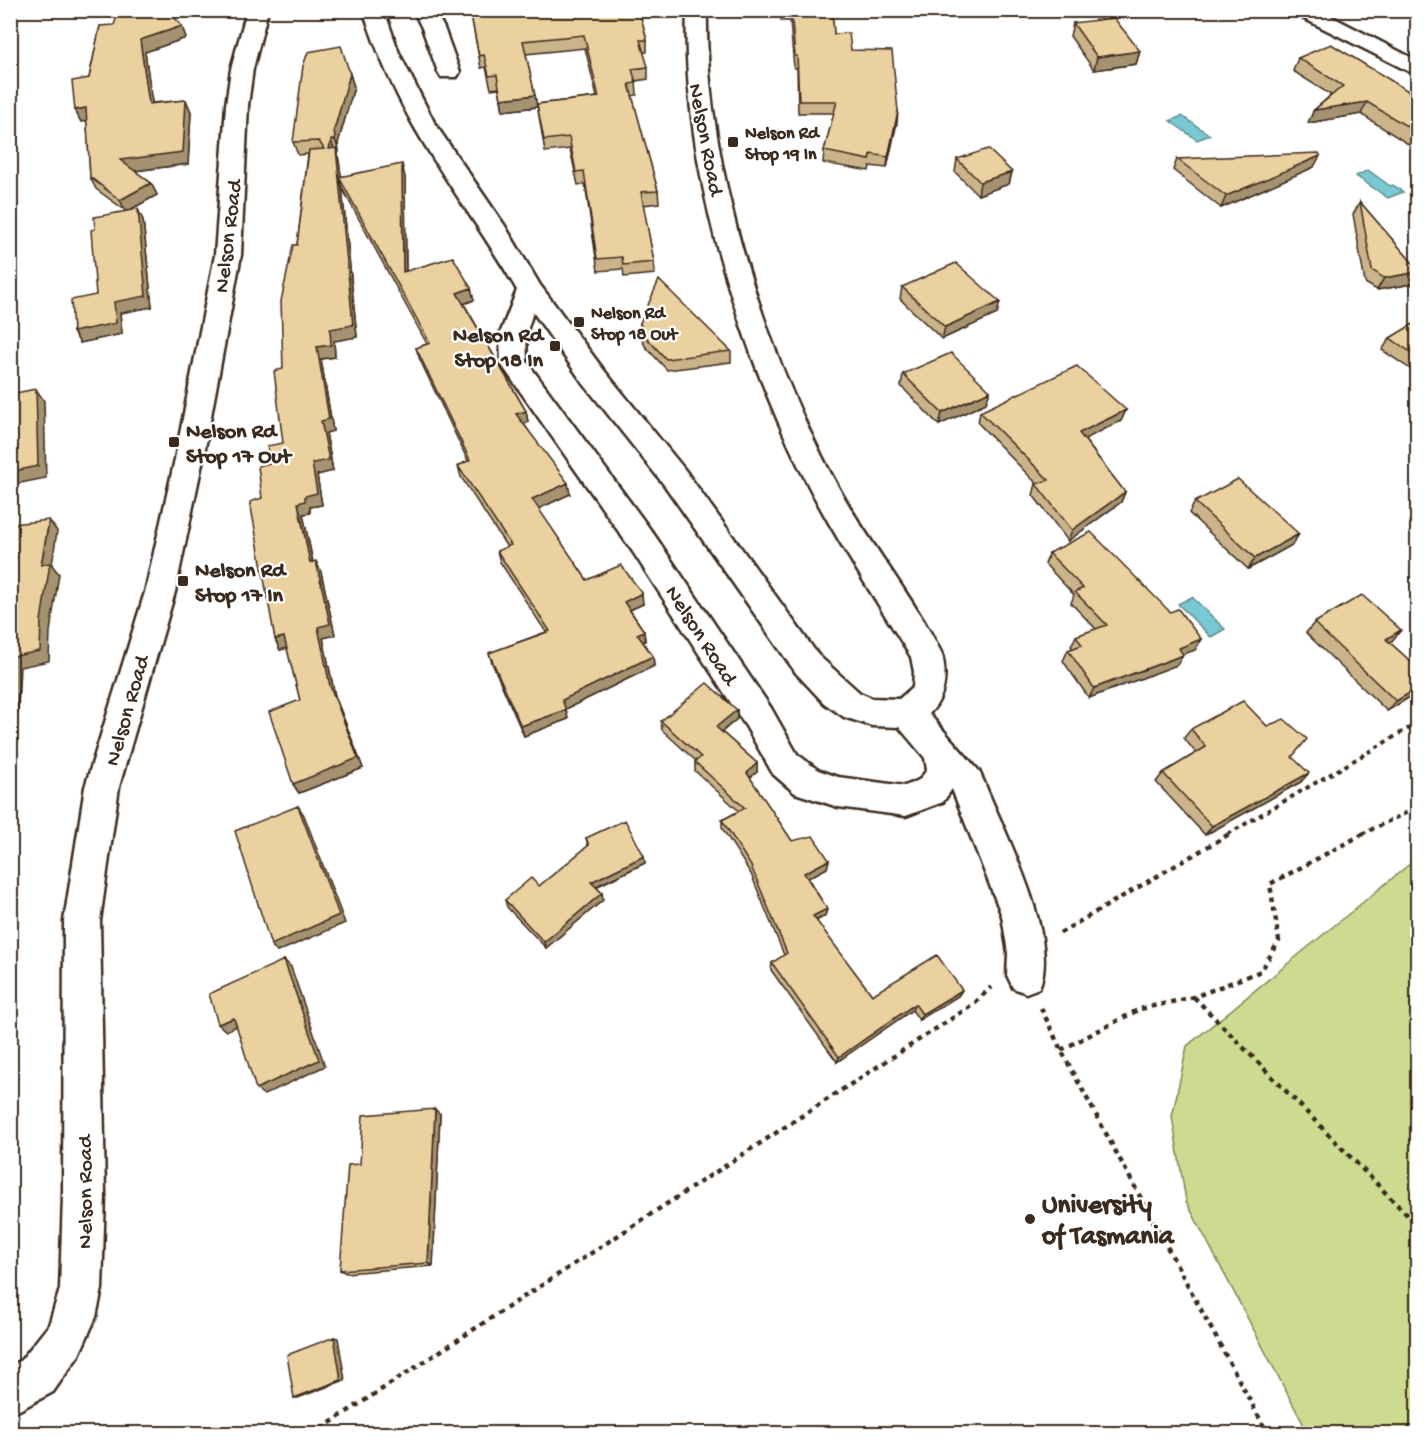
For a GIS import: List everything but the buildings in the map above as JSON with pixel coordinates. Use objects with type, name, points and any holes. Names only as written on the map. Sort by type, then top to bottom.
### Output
[{"type":"street","name":"Nelson Road","points":[[10,1393],[37,1376],[64,1340],[74,1317],[81,1289],[84,1195],[82,921],[102,787],[160,592],[178,514],[228,255],[237,105],[244,60],[258,10]]},
{"type":"street","points":[[373,10],[388,53],[419,116],[496,232],[530,290],[593,376],[675,478],[807,664],[828,687],[858,708],[887,713],[906,711],[967,782],[1020,916],[1026,964]]},
{"type":"street","points":[[423,10],[433,28],[449,72]]},
{"type":"street","name":"Nelson Road","points":[[697,10],[695,69],[715,182],[741,288],[763,352],[802,444],[846,528],[926,654],[931,668],[930,690],[917,705],[906,711]]},
{"type":"street","points":[[1302,10],[1418,70]]},
{"type":"street","name":"Nelson Road","points":[[530,290],[514,322],[510,344],[514,364],[644,544],[759,718],[785,764],[807,782],[838,792],[906,801],[931,791],[944,773],[941,753]]},
{"type":"path","points":[[313,1434],[974,1004],[1026,964],[1418,723]]},
{"type":"path","points":[[1061,1050],[1140,1009],[1194,998],[1261,971],[1279,941],[1270,884],[1338,846],[1412,810],[1418,803]]},
{"type":"path","points":[[1026,964],[1061,1050],[1268,1434]]},
{"type":"path","points":[[1194,998],[1418,1226]]},
{"type":"green space","points":[[1417,858],[1417,1433],[1308,1433],[1186,1201],[1172,1117],[1187,1046]]},
{"type":"water","points":[[1182,116],[1210,135],[1197,140],[1170,121]]},
{"type":"water","points":[[1368,170],[1390,186],[1393,185],[1403,192],[1388,198],[1356,176]]},
{"type":"water","points":[[1192,597],[1225,629],[1211,637],[1178,604]]},
{"type":"place","name":"Nelson Rd Stop 19 In","points":[[733,142]]},
{"type":"place","name":"Nelson Rd Stop 18 Out","points":[[579,322]]},
{"type":"place","name":"Nelson Rd Stop 18 In","points":[[555,346]]},
{"type":"place","name":"Nelson Rd Stop 17 Out","points":[[174,442]]},
{"type":"place","name":"Nelson Rd Stop 17 In","points":[[183,581]]},
{"type":"place","name":"University of Tasmania","points":[[1030,1219]]}]
